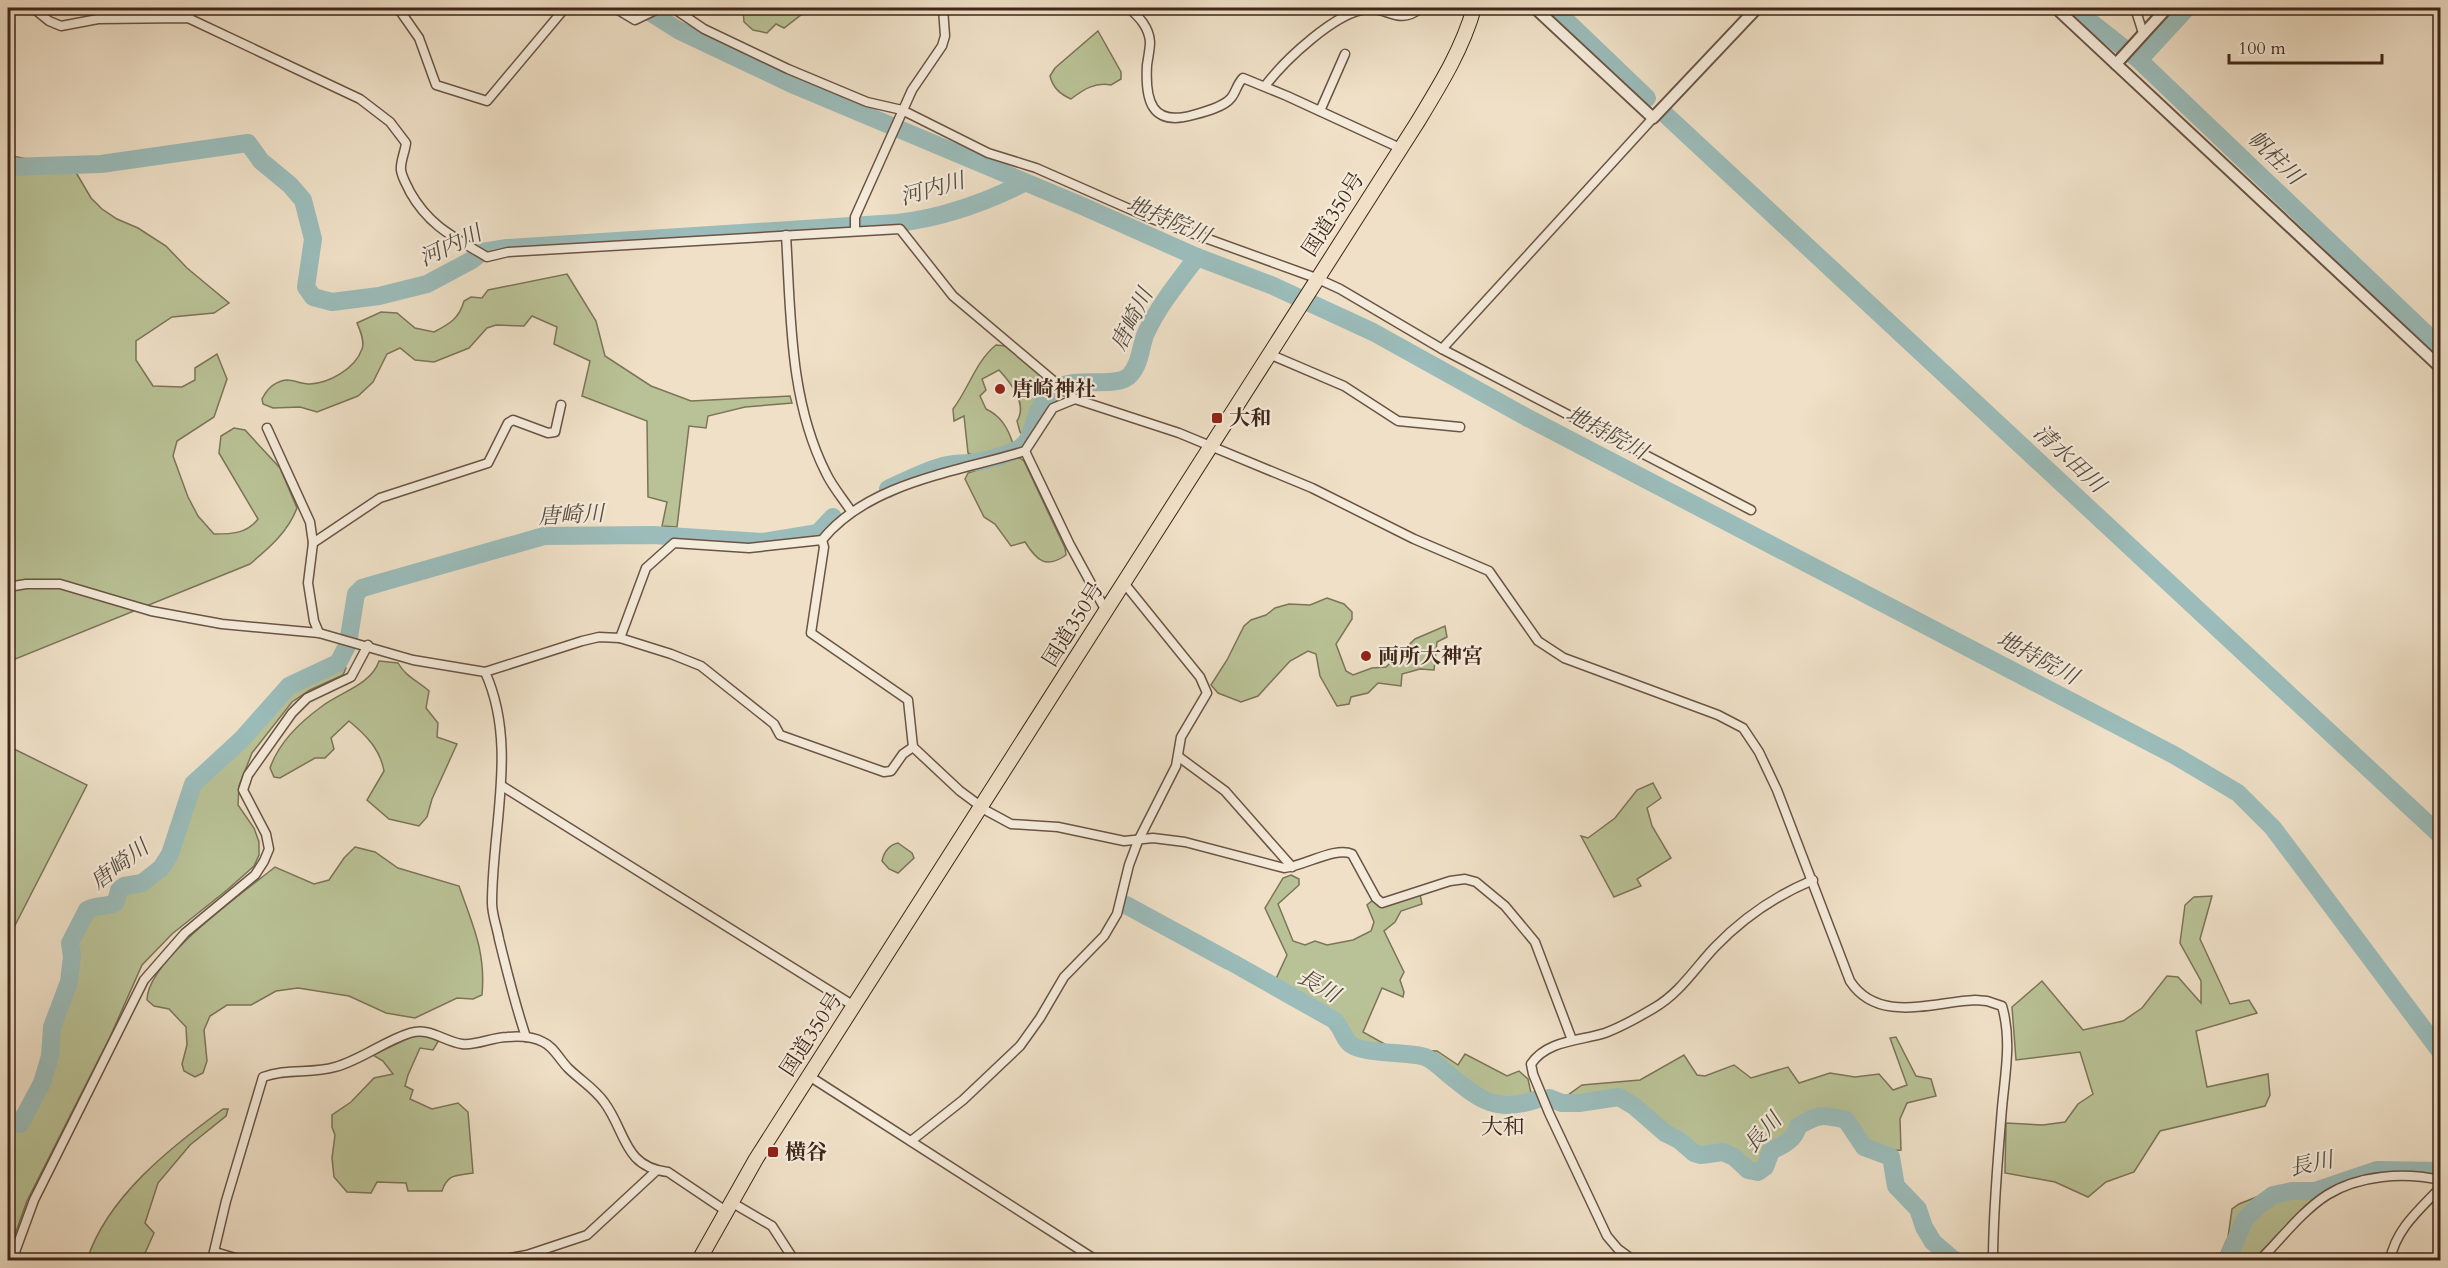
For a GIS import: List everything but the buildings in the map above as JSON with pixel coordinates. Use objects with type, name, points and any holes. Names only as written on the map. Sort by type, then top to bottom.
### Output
[{"type":"highway","name":"国道350号","points":[[699,1260],[729,1206],[809,1076],[1452,65],[1467,34],[1474,8]]},
{"type":"street","points":[[33,8],[61,26],[98,19],[188,18],[360,99],[390,122],[406,143],[401,168],[405,181],[425,214],[437,227],[481,254],[900,229],[945,288],[1075,399],[1148,422],[1312,488],[1414,539],[1489,571],[1538,641],[1564,658],[1718,715],[1743,728],[1759,752],[1777,790],[1850,981],[1863,996],[1885,1007],[1897,1008],[1975,1000],[2002,1006],[2007,1040],[2007,1061],[1997,1174],[1993,1260]]},
{"type":"street","points":[[188,18],[192,8]]},
{"type":"street","points":[[398,8],[419,38],[436,85],[487,101],[565,8]]},
{"type":"street","points":[[615,8],[635,20],[660,8]]},
{"type":"street","points":[[673,8],[704,29],[788,69],[900,114],[988,153],[1036,168],[1150,218],[1340,289],[1442,349],[1628,448],[1751,510]]},
{"type":"street","points":[[855,230],[855,217],[900,114],[919,76],[942,46],[945,36],[943,8]]},
{"type":"street","points":[[1129,8],[1145,25],[1150,42],[1147,89],[1152,109],[1161,116],[1175,118],[1192,116],[1222,104],[1231,99],[1243,78],[1400,148]]},
{"type":"street","points":[[1265,86],[1276,72],[1336,21],[1353,12],[1369,8],[1404,16],[1421,8]]},
{"type":"street","points":[[1535,8],[1653,118]]},
{"type":"street","points":[[1442,349],[1757,8]]},
{"type":"street","points":[[2056,8],[2440,367]]},
{"type":"street","points":[[2135,8],[2143,33]]},
{"type":"street","points":[[2116,64],[2167,8]]},
{"type":"street","points":[[1320,111],[1345,54]]},
{"type":"street","points":[[786,235],[798,389],[817,454],[827,476],[851,511]]},
{"type":"street","points":[[1269,354],[1344,386],[1398,421],[1460,427]]},
{"type":"street","points":[[620,638],[646,568],[674,543],[749,548],[822,540],[833,526],[851,511],[879,496],[918,481],[1026,451],[1053,408],[1075,399]]},
{"type":"street","points":[[313,543],[380,498],[489,463],[508,423],[513,420],[548,433],[555,432],[561,405]]},
{"type":"street","points":[[267,428],[310,522],[313,543],[308,583],[314,621],[319,633]]},
{"type":"street","points":[[1026,451],[1070,545],[1106,611]]},
{"type":"street","points":[[822,540],[824,547],[811,633],[908,699],[913,747],[960,791],[981,807],[1011,824],[1058,827],[1118,840],[1138,841],[1153,838],[1185,842],[1284,868],[1346,851],[1352,854],[1376,898],[1382,903],[1450,881],[1465,879],[1476,882],[1505,906],[1535,942],[1572,1040]]},
{"type":"street","points":[[911,1141],[963,1100],[1020,1046],[1040,1018],[1064,977],[1104,936],[1117,914],[1129,865],[1138,841],[1179,757],[1181,737],[1207,693],[1205,686],[1124,583]]},
{"type":"street","points":[[8,586],[60,584],[107,600],[161,613],[222,624],[319,633],[368,645],[412,660],[485,672],[582,641],[599,637],[620,638],[701,666],[774,724],[780,735],[809,747],[884,772],[891,771],[903,754],[913,747]]},
{"type":"street","points":[[12,1260],[34,1200],[144,980],[185,933],[255,875],[264,861],[269,849],[266,834],[243,790],[248,775],[292,713],[307,698],[351,677],[368,645]]},
{"type":"street","points":[[485,672],[494,690],[501,722],[502,786],[494,853],[492,906],[512,996],[525,1036]]},
{"type":"street","points":[[1179,757],[1225,791],[1292,867]]},
{"type":"street","points":[[502,786],[854,1006]]},
{"type":"street","points":[[1633,1260],[1618,1249],[1607,1236],[1533,1074],[1531,1064],[1535,1058],[1560,1043],[1607,1032],[1654,1008],[1672,996],[1714,948],[1740,923],[1788,892],[1813,880]]},
{"type":"street","points":[[243,1260],[214,1256],[226,1201],[263,1077],[273,1073],[326,1070],[409,1033],[424,1031],[465,1045],[488,1039],[525,1036],[544,1042],[606,1104],[628,1150],[637,1161],[656,1171],[668,1172],[729,1206],[772,1226],[794,1260]]},
{"type":"street","points":[[809,1076],[1096,1260]]},
{"type":"street","points":[[499,1260],[527,1255],[587,1235],[656,1171]]},
{"type":"street","points":[[2260,1260],[2314,1205],[2328,1194],[2379,1178],[2425,1177],[2440,1180]]},
{"type":"street","points":[[2390,1260],[2398,1236],[2407,1222],[2440,1188]]},
{"type":"green space","points":[[746,8],[810,8],[784,28],[776,24],[767,33],[753,30],[744,22],[743,10]]},
{"type":"green space","points":[[1098,31],[1121,72],[1121,79],[1111,85],[1090,87],[1071,99],[1058,90],[1050,76],[1055,68]]},
{"type":"green space","points":[[8,155],[74,169],[91,198],[102,209],[166,246],[187,268],[229,303],[214,313],[172,317],[136,341],[136,360],[153,386],[182,387],[195,380],[195,368],[217,354],[227,379],[214,417],[177,441],[173,456],[188,497],[198,516],[214,534],[244,530],[258,519],[219,453],[221,436],[234,428],[245,430],[280,468],[297,508],[283,532],[250,564],[8,662]]},
{"type":"green space","points":[[567,274],[596,321],[605,356],[651,386],[691,401],[790,396],[792,403],[745,407],[708,416],[706,428],[689,426],[677,527],[662,526],[667,502],[648,497],[647,421],[582,396],[590,361],[554,344],[557,327],[532,316],[524,326],[496,325],[487,328],[469,348],[434,362],[415,360],[400,348],[387,354],[373,382],[358,396],[317,412],[300,407],[273,408],[263,404],[262,399],[266,392],[279,382],[287,380],[307,384],[317,383],[333,378],[347,369],[359,356],[363,346],[357,323],[381,312],[397,313],[415,328],[434,332],[453,320],[464,301],[471,297],[482,298],[488,290]]},
{"type":"green space","points":[[996,345],[1006,346],[1064,394],[1042,414],[1030,421],[1024,437],[1017,421],[1021,408],[1017,394],[1008,381],[999,370],[982,379],[986,390],[980,396],[986,409],[1003,423],[1013,444],[976,458],[968,453],[964,416],[954,421],[953,409],[983,359]]},
{"type":"green space","points":[[1018,457],[1024,461],[1065,548],[1066,555],[1053,562],[1042,561],[1025,542],[1011,546],[995,524],[984,517],[965,479],[968,473]]},
{"type":"green space","points":[[1327,598],[1344,604],[1352,612],[1352,619],[1336,644],[1346,671],[1353,675],[1372,668],[1386,667],[1415,639],[1445,626],[1447,637],[1437,642],[1434,670],[1420,669],[1402,674],[1401,686],[1378,683],[1368,693],[1351,697],[1349,704],[1337,706],[1320,676],[1316,654],[1308,651],[1290,661],[1258,696],[1241,702],[1218,693],[1211,685],[1244,626],[1251,620],[1266,615],[1275,608],[1289,604],[1310,605]]},
{"type":"green space","points":[[379,661],[398,663],[408,675],[429,691],[426,708],[438,723],[437,737],[457,744],[432,799],[427,817],[419,826],[389,819],[367,800],[384,771],[371,743],[349,721],[331,738],[334,749],[325,758],[315,758],[280,778],[274,777],[270,768],[284,741],[298,726],[329,702],[362,682],[375,669]]},
{"type":"green space","points":[[340,665],[346,668],[343,675],[310,690],[292,702],[252,753],[239,786],[238,805],[254,828],[259,842],[259,855],[254,866],[172,934],[142,965],[110,1037],[27,1201],[8,1254],[8,1131],[16,1126],[22,1126],[43,1088],[53,1059],[55,1032],[72,982],[75,959],[73,948],[76,937],[89,913],[96,909],[114,908],[124,889],[140,887],[160,871],[173,855],[189,797],[196,784],[241,743],[289,690]]},
{"type":"green space","points":[[8,746],[87,785],[8,939]]},
{"type":"green space","points":[[1653,783],[1661,798],[1647,808],[1652,826],[1671,858],[1637,879],[1641,886],[1614,897],[1581,836],[1588,838],[1615,818],[1637,790]]},
{"type":"green space","points":[[898,843],[912,853],[914,858],[898,873],[889,869],[882,861],[887,849]]},
{"type":"green space","points":[[355,847],[375,852],[398,868],[459,886],[480,952],[482,995],[473,999],[457,998],[415,1018],[386,1013],[349,996],[298,988],[276,991],[251,1005],[227,1005],[210,1016],[204,1030],[207,1061],[203,1073],[195,1077],[184,1071],[182,1064],[187,1045],[186,1027],[169,1009],[154,1006],[147,1000],[151,984],[162,966],[199,928],[275,867],[314,884],[329,880],[344,858]]},
{"type":"green space","points":[[1291,875],[1299,879],[1299,885],[1278,904],[1293,941],[1305,945],[1315,941],[1327,945],[1353,940],[1371,931],[1374,922],[1367,905],[1373,900],[1420,894],[1422,904],[1401,911],[1395,922],[1384,931],[1404,972],[1400,980],[1404,992],[1403,997],[1382,988],[1363,1032],[1388,1046],[1406,1050],[1437,1051],[1458,1065],[1465,1054],[1507,1076],[1519,1071],[1528,1079],[1531,1093],[1528,1100],[1516,1103],[1483,1095],[1427,1055],[1358,1045],[1334,1015],[1275,981],[1287,955],[1265,908],[1283,878]]},
{"type":"green space","points":[[2212,896],[2200,939],[2230,1004],[2249,1000],[2257,1013],[2196,1031],[2207,1087],[2268,1074],[2270,1095],[2265,1106],[2160,1131],[2134,1172],[2106,1182],[2088,1197],[2055,1182],[2005,1173],[2006,1123],[2043,1125],[2065,1122],[2078,1104],[2093,1094],[2080,1052],[2016,1060],[2012,1007],[2042,981],[2083,1030],[2123,1021],[2142,1008],[2167,976],[2178,977],[2201,1003],[2201,981],[2180,943],[2185,905],[2194,897]]},
{"type":"green space","points":[[427,1035],[439,1040],[433,1050],[420,1048],[405,1086],[413,1090],[410,1099],[432,1109],[458,1103],[468,1112],[473,1173],[450,1178],[442,1191],[408,1191],[406,1183],[377,1182],[371,1193],[347,1192],[334,1177],[332,1158],[335,1135],[332,1115],[351,1102],[374,1078],[393,1074],[383,1061],[373,1055],[413,1036]]},
{"type":"green space","points":[[1896,1037],[1916,1076],[1931,1079],[1936,1096],[1907,1103],[1900,1119],[1901,1150],[1888,1151],[1866,1144],[1848,1117],[1824,1109],[1810,1112],[1794,1125],[1792,1134],[1767,1150],[1764,1162],[1759,1166],[1751,1167],[1724,1149],[1701,1151],[1663,1127],[1627,1095],[1613,1091],[1572,1101],[1568,1095],[1582,1085],[1640,1080],[1684,1055],[1697,1075],[1705,1076],[1734,1065],[1751,1078],[1788,1067],[1799,1083],[1830,1073],[1855,1077],[1879,1074],[1893,1090],[1907,1085],[1890,1038]]},
{"type":"green space","points":[[223,1109],[228,1109],[226,1116],[190,1145],[158,1183],[145,1223],[154,1233],[142,1260],[87,1260],[96,1237],[109,1215],[143,1175]]},
{"type":"green space","points":[[2321,1186],[2324,1193],[2306,1206],[2253,1260],[2218,1260],[2228,1237],[2232,1209],[2282,1187]]},
{"type":"waterway","name":"地持院川","points":[[643,8],[678,30],[794,85],[1080,205],[1197,257],[1271,285],[1373,332],[1526,417],[2174,755],[2238,793],[2273,828],[2440,1051]]},
{"type":"waterway","name":"清水田川","points":[[1553,8],[1647,98]]},
{"type":"waterway","name":"帆柱川","points":[[2073,8],[2139,60],[2440,347]]},
{"type":"waterway","points":[[2139,60],[2187,8]]},
{"type":"waterway","name":"清水田川","points":[[1667,116],[2440,835]]},
{"type":"waterway","name":"河内川","points":[[8,167],[101,164],[248,143],[261,161],[290,185],[303,200],[313,239],[306,287],[313,297],[332,302],[379,296],[427,284],[472,260],[482,252],[507,248],[897,223],[962,208],[1024,183]]},
{"type":"waterway","name":"唐崎川","points":[[888,489],[940,467],[986,460],[1018,449],[1029,437],[1044,400],[1064,385],[1125,379],[1134,370],[1151,323],[1197,257]]},
{"type":"waterway","name":"唐崎川","points":[[349,637],[356,594],[362,588],[544,536],[653,535],[762,542],[818,533],[833,517]]},
{"type":"waterway","name":"唐崎川","points":[[8,1116],[20,1124],[42,1083],[50,1056],[52,1027],[69,982],[72,957],[70,943],[87,910],[113,904],[116,902],[119,890],[124,886],[142,883],[161,868],[170,854],[193,784],[241,740],[289,686],[338,663],[348,644]]},
{"type":"waterway","name":"長川","points":[[1126,905],[1229,961]]},
{"type":"waterway","name":"長川","points":[[1233,963],[1334,1020],[1347,1041],[1355,1047],[1425,1057],[1469,1091],[1489,1102],[1511,1105],[1538,1099]]},
{"type":"waterway","name":"長川","points":[[1549,1098],[1562,1103],[1579,1103],[1619,1097],[1694,1153],[1701,1155],[1723,1152],[1734,1157],[1748,1170],[1758,1172],[1765,1167],[1771,1151],[1791,1138],[1798,1126],[1821,1116],[1846,1120],[1864,1147],[1891,1157],[1896,1186],[1918,1209],[1924,1227],[1933,1242],[1954,1260]]},
{"type":"waterway","name":"長川","points":[[2227,1260],[2245,1219],[2273,1195],[2292,1191],[2315,1191],[2377,1170],[2440,1171]]},
{"type":"place","name":"唐崎神社","points":[[1000,389]]},
{"type":"place","name":"大和","points":[[1217,418]]},
{"type":"place","name":"両所大神宮","points":[[1366,656]]},
{"type":"place","name":"横谷","points":[[773,1152]]},
{"type":"district","name":"大和","points":[[1503,1126]]}]
